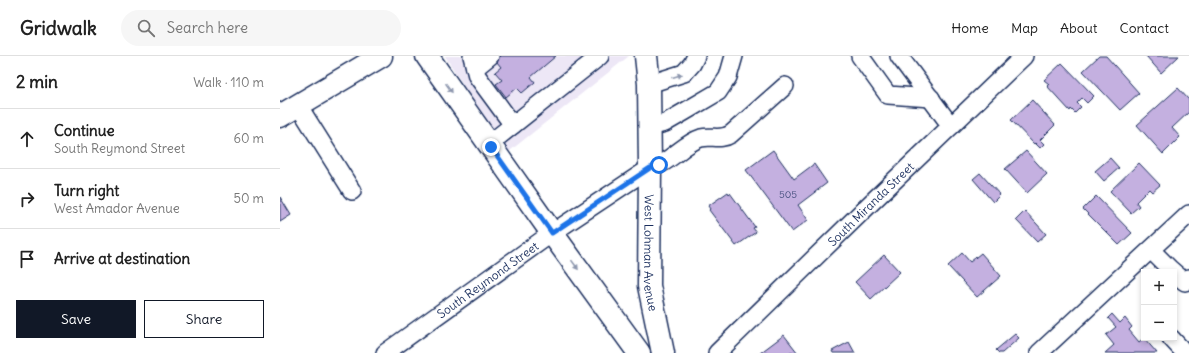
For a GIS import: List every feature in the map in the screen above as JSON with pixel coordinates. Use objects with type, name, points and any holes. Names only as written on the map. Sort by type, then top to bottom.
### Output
[{"type":"main road","points":[[289,110],[381,56]]},
{"type":"main road","points":[[427,56],[639,353]]},
{"type":"main road","name":"West Lohman Avenue","points":[[646,56],[649,84],[649,286],[663,353]]},
{"type":"street","points":[[490,56],[474,62],[478,76],[513,125]]},
{"type":"street","points":[[489,144],[600,56]]},
{"type":"street","points":[[649,84],[684,73],[692,64],[696,56]]},
{"type":"street","points":[[649,127],[665,123],[718,92],[728,77],[734,56]]},
{"type":"street","points":[[860,56],[888,95],[931,98]]},
{"type":"street","points":[[899,56],[951,126]]},
{"type":"street","name":"South Miranda Street","points":[[717,353],[1024,56]]},
{"type":"street","name":"South Reymond Street","points":[[385,353],[552,233],[650,168],[667,160],[699,139],[706,137],[726,137],[739,128],[785,86]]},
{"type":"street","points":[[289,110],[352,191]]},
{"type":"street","points":[[1039,353],[1189,214]]},
{"type":"street","points":[[1151,250],[1183,284]]},
{"type":"street","points":[[1174,341],[1184,353]]},
{"type":"shaded area","points":[[445,56],[629,56],[506,154]]},
{"type":"building","points":[[492,56],[556,56],[531,77],[535,82],[522,93],[517,88],[506,97],[496,84],[502,80],[495,72],[501,67]]},
{"type":"building","points":[[1099,56],[1106,56],[1139,93],[1120,110],[1083,71]]},
{"type":"building","points":[[1146,56],[1179,56],[1161,73]]},
{"type":"building","points":[[1062,63],[1094,96],[1087,103],[1082,98],[1077,103],[1081,107],[1075,113],[1071,109],[1070,111],[1047,86],[1049,84],[1044,80]]},
{"type":"building","points":[[1178,88],[1189,100],[1189,112],[1172,128],[1180,137],[1163,154],[1137,125]]},
{"type":"building","points":[[1032,100],[1055,125],[1040,140],[1044,144],[1040,148],[1035,143],[1034,144],[1011,120]]},
{"type":"building","points":[[773,150],[794,179],[814,164],[827,183],[798,205],[808,220],[792,232],[746,170]]},
{"type":"building","points":[[1026,151],[1047,174],[1027,193],[1005,169]]},
{"type":"building","points":[[1110,158],[1119,168],[1104,181],[1095,171]]},
{"type":"building","points":[[1139,163],[1160,185],[1152,192],[1149,189],[1136,202],[1139,206],[1131,213],[1110,191]]},
{"type":"building","points":[[980,173],[1000,195],[993,202],[973,179]]},
{"type":"building","points":[[728,192],[755,227],[753,228],[756,232],[736,246],[709,210],[710,209],[708,206]]},
{"type":"building","points":[[1096,196],[1132,233],[1119,245],[1083,209]]},
{"type":"building","points":[[280,197],[291,215],[280,222]]},
{"type":"building","points":[[1025,211],[1046,234],[1037,242],[1016,220]]},
{"type":"building","points":[[962,253],[970,262],[981,253],[1001,276],[977,297],[948,266]]},
{"type":"building","points":[[884,255],[900,272],[871,299],[855,282]]},
{"type":"building","points":[[1112,314],[1120,323],[1125,318],[1132,327],[1129,330],[1139,342],[1141,340],[1147,341],[1157,353],[1105,353],[1114,345],[1106,335],[1116,327],[1108,318]]},
{"type":"building","points":[[1015,334],[1019,338],[1002,353],[999,353],[996,350]]},
{"type":"building","points":[[784,335],[798,353],[760,353]]},
{"type":"building","points":[[849,342],[855,353],[833,353],[832,351]]},
{"type":"route","points":[[491,147],[552,233],[650,168],[659,165]]}]
